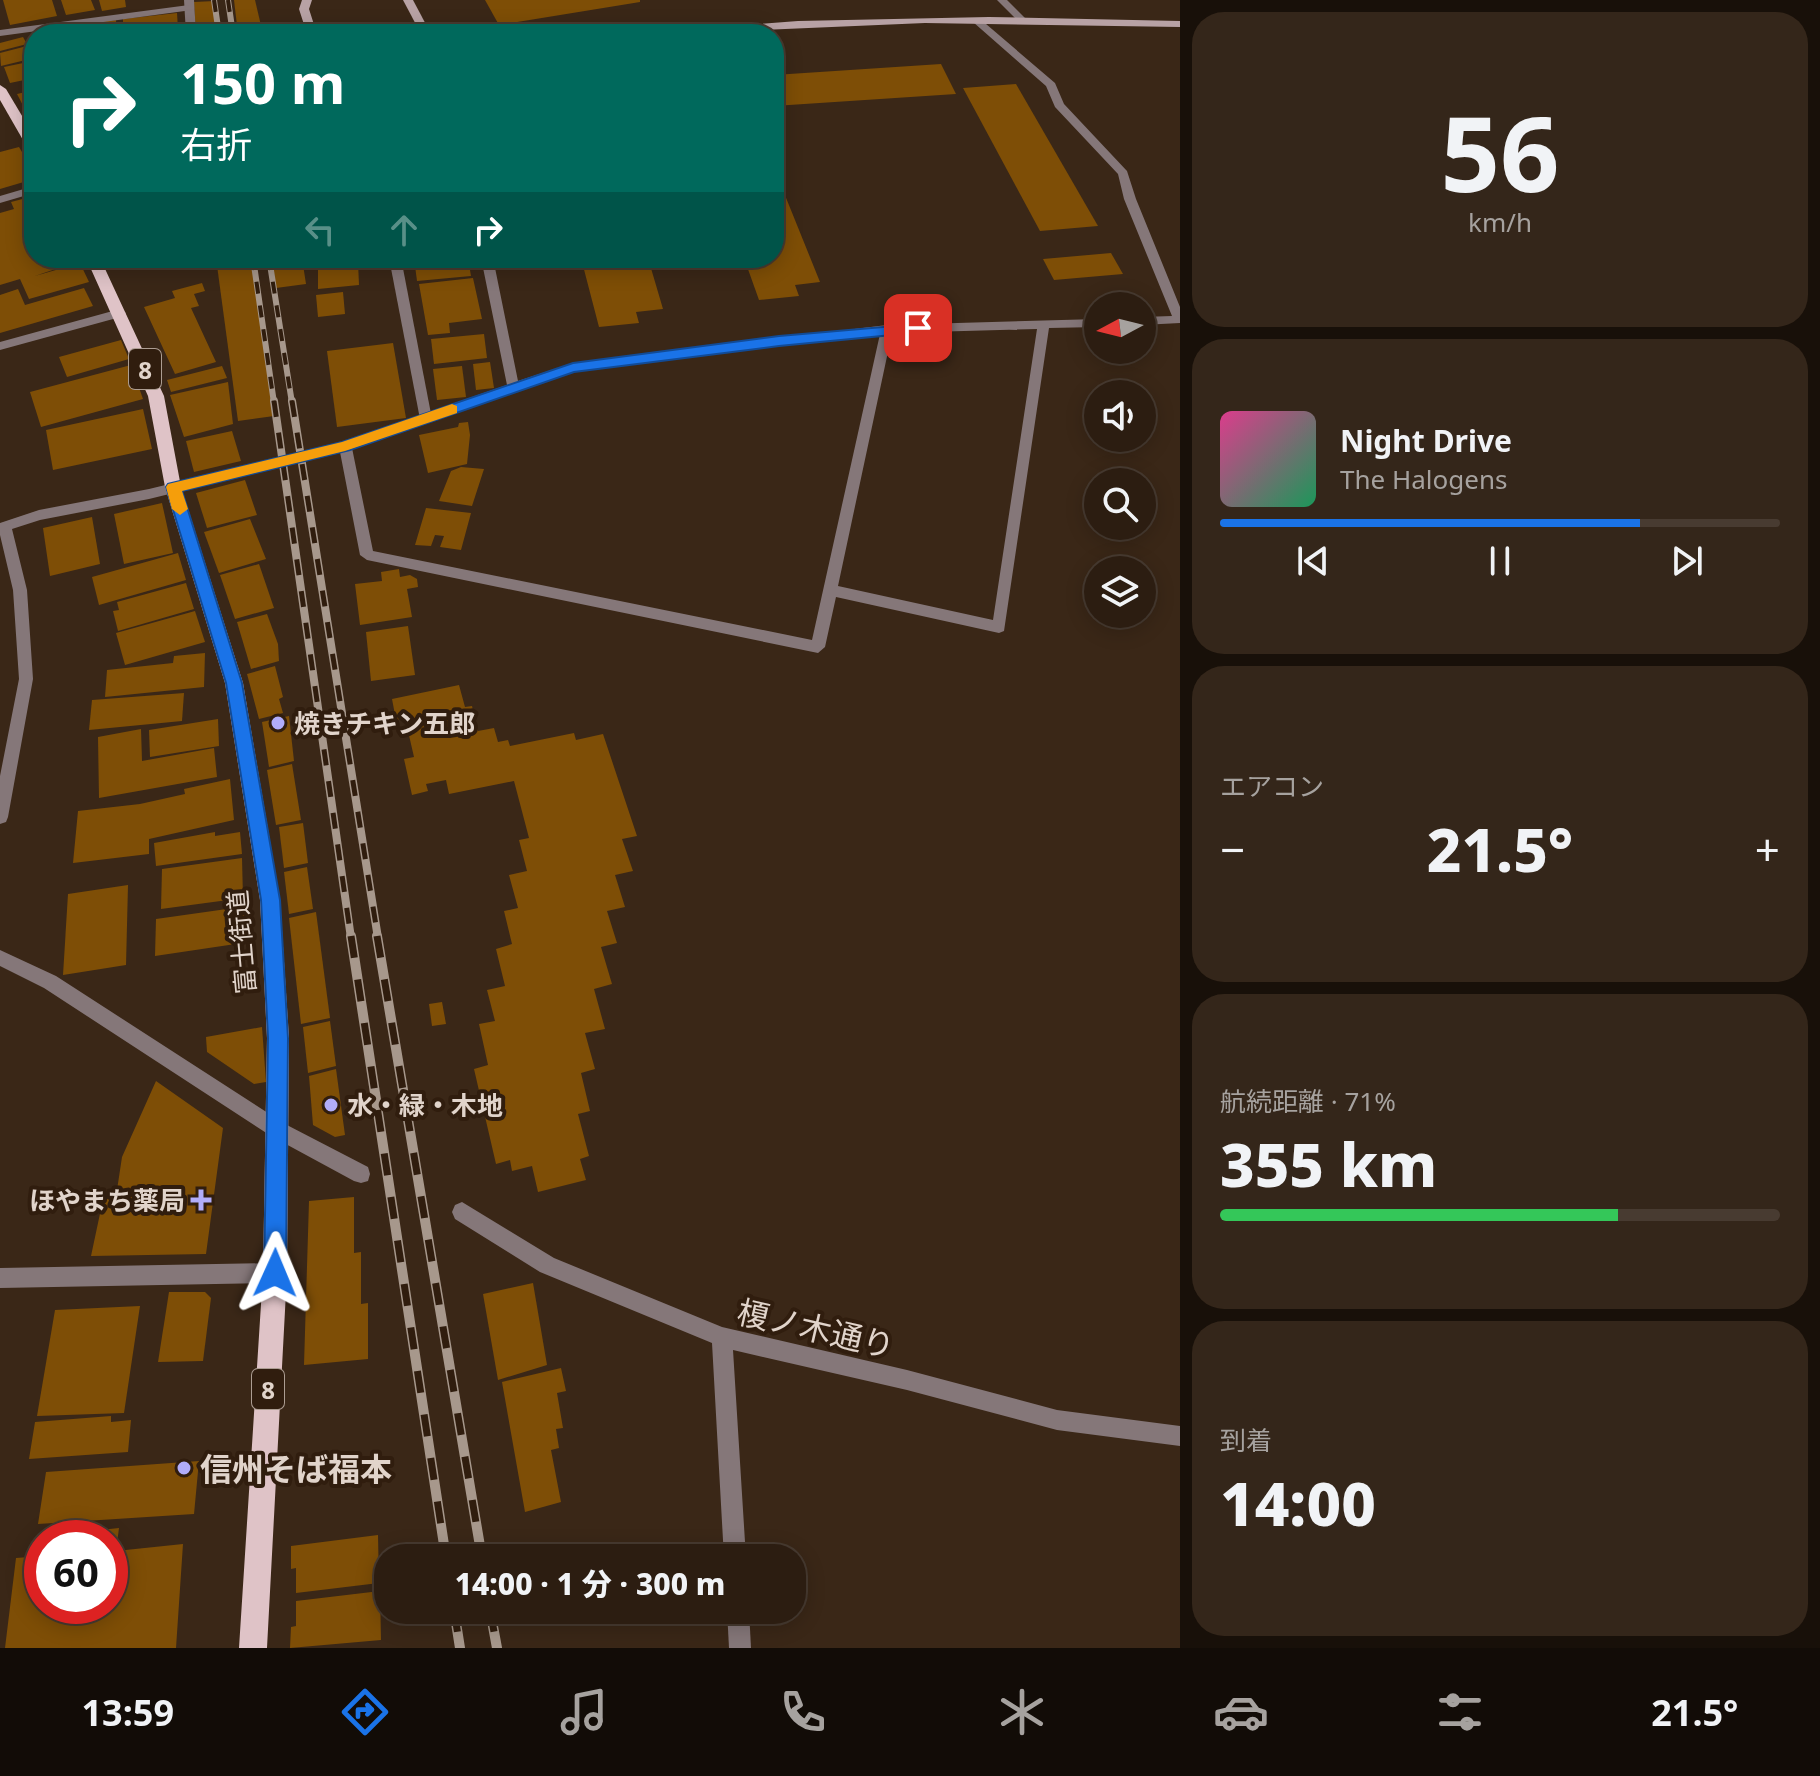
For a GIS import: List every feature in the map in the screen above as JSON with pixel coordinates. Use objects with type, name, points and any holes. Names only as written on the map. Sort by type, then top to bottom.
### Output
[{"type":"main road","points":[[0,89],[24,130]]},
{"type":"main road","name":"富士街道","points":[[98,268],[156,396],[173,487],[234,683],[270,900],[278,1038],[275,1273],[253,1648]]},
{"type":"street","points":[[307,0],[304,9],[309,24]]},
{"type":"street","points":[[408,0],[421,24]]},
{"type":"street","points":[[1002,0],[1023,21]]},
{"type":"street","points":[[59,24],[189,4],[190,24]]},
{"type":"street","points":[[976,20],[1051,85],[1059,105],[1123,173],[1130,199],[1179,319],[1156,320]]},
{"type":"street","points":[[784,25],[976,20],[1180,24]]},
{"type":"street","points":[[0,33],[24,29]]},
{"type":"street","points":[[0,200],[24,192]]},
{"type":"street","points":[[397,268],[426,419]]},
{"type":"street","points":[[489,268],[513,386]]},
{"type":"street","points":[[0,346],[120,313]]},
{"type":"street","points":[[0,817],[26,679],[20,590],[2,527],[39,515],[345,446],[573,367],[887,329],[1084,324]]},
{"type":"street","points":[[830,590],[999,627],[1043,326]]},
{"type":"street","points":[[345,446],[367,555],[818,647],[887,329]]},
{"type":"street","points":[[0,958],[50,982],[278,1130],[361,1174]]},
{"type":"street","name":"榎ノ木通り","points":[[462,1212],[547,1265],[722,1337],[907,1380],[1057,1420],[1180,1436]]},
{"type":"street","points":[[0,1278],[275,1273]]},
{"type":"street","points":[[722,1337],[734,1544]]},
{"type":"street","points":[[739,1624],[740,1648]]},
{"type":"building","points":[[3,0],[52,0],[57,16],[10,25]]},
{"type":"building","points":[[61,0],[91,0],[95,10],[66,15]]},
{"type":"building","points":[[99,0],[125,0],[126,7],[102,11]]},
{"type":"building","points":[[234,0],[255,0],[261,24],[237,24]]},
{"type":"building","points":[[485,0],[640,0],[640,2],[498,24]]},
{"type":"building","points":[[215,1],[218,24],[195,24],[194,2]]},
{"type":"building","points":[[177,13],[178,24],[123,24],[123,19]]},
{"type":"building","points":[[116,20],[116,24],[98,24]]},
{"type":"building","points":[[24,39],[24,45],[0,51],[0,43]]},
{"type":"building","points":[[24,47],[24,60],[1,66],[0,53]]},
{"type":"building","points":[[24,63],[24,80],[10,83],[4,67]]},
{"type":"building","points":[[941,64],[956,94],[784,105],[784,74]]},
{"type":"building","points":[[1016,84],[1098,226],[1040,231],[963,88]]},
{"type":"building","points":[[24,92],[24,107],[17,94]]},
{"type":"building","points":[[19,147],[24,155],[24,182],[0,189],[0,152]]},
{"type":"building","points":[[784,193],[820,282],[795,285],[799,296],[759,300],[748,268],[784,268]]},
{"type":"building","points":[[24,199],[24,268],[58,268],[35,276],[63,268],[82,268],[89,282],[29,299],[20,279],[0,285],[0,213],[14,209],[11,202]]},
{"type":"building","points":[[1111,253],[1123,274],[1054,280],[1043,259]]},
{"type":"building","points":[[217,268],[252,268],[274,416],[238,421]]},
{"type":"building","points":[[273,268],[304,268],[306,284],[276,288]]},
{"type":"building","points":[[318,268],[358,268],[359,285],[318,289]]},
{"type":"building","points":[[415,268],[470,268],[471,276],[417,281]]},
{"type":"building","points":[[584,268],[651,268],[663,309],[636,312],[639,323],[599,327]]},
{"type":"building","points":[[473,278],[482,319],[449,323],[450,333],[428,335],[419,284]]},
{"type":"building","points":[[202,283],[205,291],[194,294],[199,306],[191,308],[216,362],[175,374],[144,307],[175,298],[172,291]]},
{"type":"building","points":[[84,288],[93,306],[0,333],[0,295],[18,289],[25,305]]},
{"type":"building","points":[[343,292],[345,314],[318,317],[316,295]]},
{"type":"building","points":[[484,334],[487,358],[434,364],[431,339]]},
{"type":"building","points":[[121,340],[129,359],[67,377],[59,357]]},
{"type":"building","points":[[393,343],[406,418],[337,427],[327,351]]},
{"type":"building","points":[[490,362],[494,388],[476,390],[473,364]]},
{"type":"building","points":[[131,365],[143,399],[41,427],[30,392]]},
{"type":"building","points":[[222,366],[227,378],[171,392],[167,380]]},
{"type":"building","points":[[462,366],[466,397],[437,400],[433,369]]},
{"type":"building","points":[[228,382],[233,424],[184,437],[170,395]]},
{"type":"building","points":[[143,409],[152,449],[53,470],[46,430]]},
{"type":"building","points":[[468,422],[467,464],[428,473],[419,435]]},
{"type":"building","points":[[232,431],[241,461],[194,472],[186,441]]},
{"type":"building","points":[[461,467],[484,469],[472,506],[439,501],[451,471]]},
{"type":"building","points":[[245,480],[257,515],[207,528],[196,493]]},
{"type":"building","points":[[162,503],[173,553],[124,564],[114,514]]},
{"type":"building","points":[[426,508],[471,513],[461,550],[440,547],[444,536],[435,535],[431,546],[415,545]]},
{"type":"building","points":[[92,517],[100,564],[50,576],[43,528]]},
{"type":"building","points":[[250,519],[266,559],[219,573],[204,532]]},
{"type":"building","points":[[178,553],[186,580],[99,605],[92,577]]},
{"type":"building","points":[[259,564],[274,608],[235,619],[220,575]]},
{"type":"building","points":[[399,569],[400,577],[410,575],[417,579],[418,587],[407,589],[412,617],[360,625],[355,584],[382,581],[381,572]]},
{"type":"building","points":[[186,583],[194,609],[118,631],[113,611],[119,610],[117,602]]},
{"type":"building","points":[[195,611],[205,642],[125,665],[116,633]]},
{"type":"building","points":[[267,614],[278,644],[279,661],[251,669],[237,622]]},
{"type":"building","points":[[408,626],[415,675],[371,681],[366,632]]},
{"type":"building","points":[[205,653],[204,687],[105,697],[107,670],[173,663],[174,656]]},
{"type":"building","points":[[275,666],[283,697],[279,699],[283,713],[259,719],[247,674]]},
{"type":"building","points":[[459,685],[465,707],[472,706],[478,731],[494,728],[498,742],[508,740],[510,746],[574,733],[576,740],[603,734],[637,836],[622,839],[633,871],[615,875],[625,907],[607,911],[617,943],[601,947],[612,984],[594,989],[605,1029],[585,1033],[595,1069],[581,1073],[590,1111],[578,1114],[589,1156],[580,1159],[586,1180],[538,1192],[532,1166],[512,1171],[510,1160],[496,1164],[474,1069],[488,1065],[479,1024],[495,1021],[487,990],[505,986],[496,949],[512,944],[504,911],[518,908],[509,875],[527,871],[519,840],[529,838],[514,781],[449,794],[446,780],[426,784],[428,791],[412,795],[404,759],[414,757],[405,718],[396,720],[392,699]]},
{"type":"building","points":[[184,693],[182,721],[89,730],[92,700]]},
{"type":"building","points":[[289,716],[294,761],[269,767],[262,722]]},
{"type":"building","points":[[218,719],[219,746],[150,757],[149,730]]},
{"type":"building","points":[[141,729],[142,761],[214,748],[217,777],[99,798],[98,737]]},
{"type":"building","points":[[292,764],[301,820],[276,825],[267,770]]},
{"type":"building","points":[[230,779],[234,820],[149,839],[149,854],[73,863],[78,811],[140,804],[185,794],[184,789]]},
{"type":"building","points":[[303,823],[308,863],[284,868],[279,827]]},
{"type":"building","points":[[215,832],[215,836],[240,832],[242,854],[156,866],[154,843]]},
{"type":"building","points":[[242,858],[243,898],[161,909],[162,869]]},
{"type":"building","points":[[307,867],[313,909],[289,914],[284,872]]},
{"type":"building","points":[[128,885],[126,965],[63,975],[68,894]]},
{"type":"building","points":[[248,906],[249,942],[155,956],[156,919]]},
{"type":"building","points":[[316,912],[330,1018],[301,1024],[289,918]]},
{"type":"building","points":[[442,1002],[446,1024],[432,1026],[429,1004]]},
{"type":"building","points":[[330,1021],[336,1066],[308,1073],[303,1027]]},
{"type":"building","points":[[262,1027],[266,1082],[254,1084],[207,1052],[206,1037]]},
{"type":"building","points":[[336,1069],[345,1135],[335,1137],[313,1125],[309,1076]]},
{"type":"building","points":[[156,1081],[223,1128],[206,1254],[91,1256],[105,1190],[117,1190],[122,1157]]},
{"type":"building","points":[[354,1197],[354,1253],[361,1252],[361,1304],[368,1303],[368,1359],[304,1365],[309,1201]]},
{"type":"building","points":[[533,1283],[547,1365],[498,1380],[483,1294]]},
{"type":"building","points":[[169,1292],[205,1292],[211,1298],[203,1361],[158,1362]]},
{"type":"building","points":[[140,1306],[124,1413],[37,1416],[55,1310]]},
{"type":"building","points":[[561,1368],[566,1391],[557,1393],[563,1428],[556,1429],[559,1448],[551,1450],[561,1502],[525,1512],[502,1382]]},
{"type":"building","points":[[111,1416],[111,1422],[131,1420],[128,1452],[29,1459],[35,1422]]},
{"type":"building","points":[[199,1461],[194,1514],[39,1520],[46,1472]]},
{"type":"building","points":[[378,1535],[378,1544],[374,1544],[374,1584],[296,1593],[296,1568],[291,1569],[291,1546]]},
{"type":"building","points":[[183,1544],[176,1648],[5,1648],[16,1558],[24,1557],[24,1624],[128,1624],[128,1550]]},
{"type":"building","points":[[374,1592],[374,1624],[381,1624],[381,1640],[290,1648],[291,1627],[296,1626],[296,1601]]},
{"type":"railway","points":[[214,0],[218,24]]},
{"type":"railway","points":[[228,0],[232,24]]},
{"type":"railway","points":[[254,268],[274,403]]},
{"type":"railway","points":[[271,268],[292,403]]},
{"type":"railway","points":[[274,401],[351,938]]},
{"type":"railway","points":[[292,401],[378,938]]},
{"type":"railway","points":[[351,936],[444,1544]]},
{"type":"railway","points":[[377,936],[480,1544]]},
{"type":"railway","points":[[456,1624],[460,1648]]},
{"type":"railway","points":[[493,1624],[497,1648]]},
{"type":"slow traffic","points":[[180,509],[173,487],[345,446],[452,409]]},
{"type":"place","name":"焼きチキン五郎","points":[[278,723]]},
{"type":"place","name":"水・緑・木地","points":[[331,1105]]},
{"type":"place","name":"ほやまち薬局","points":[[201,1200]]},
{"type":"place","name":"信州そば福本","points":[[184,1468]]},
{"type":"route","points":[[275,1273],[278,1038],[270,900],[234,683],[173,487],[345,446],[573,367],[779,341],[918,328]]}]
